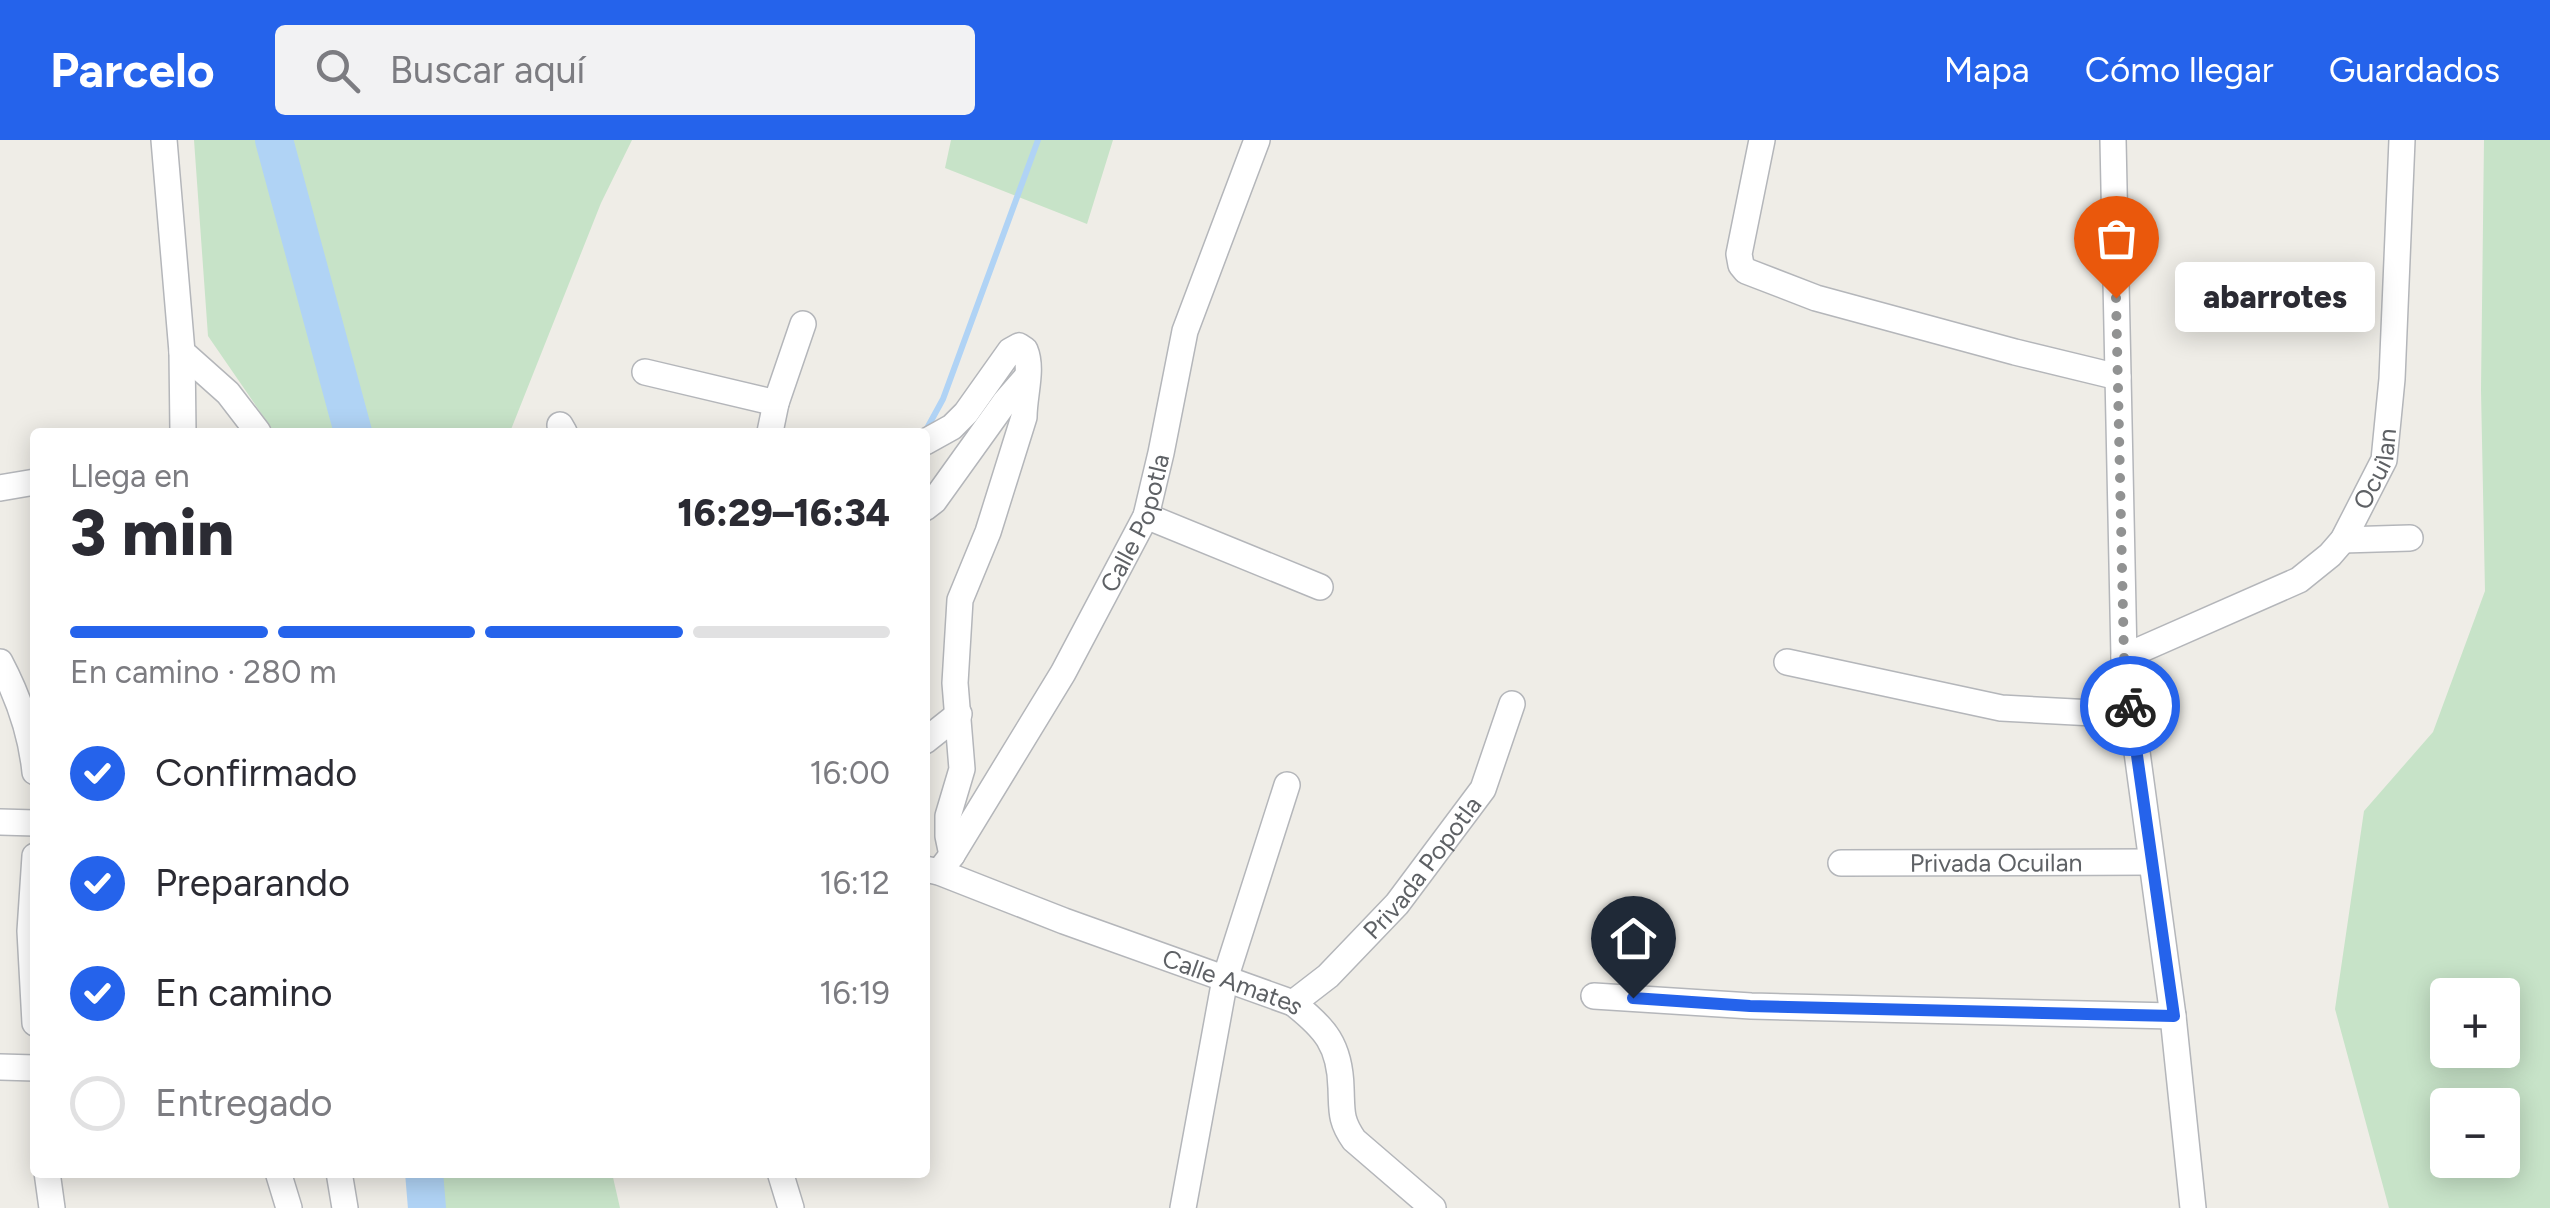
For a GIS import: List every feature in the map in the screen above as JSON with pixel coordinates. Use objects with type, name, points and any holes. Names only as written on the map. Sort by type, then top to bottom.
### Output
[{"type":"street","points":[[164,140],[182,352],[183,428]]},
{"type":"street","name":"Calle Popotla","points":[[939,865],[1063,673],[1146,516],[1185,331],[1257,140]]},
{"type":"street","points":[[1762,140],[1739,254],[1746,271],[1816,298],[2118,377]]},
{"type":"street","points":[[2113,140],[2124,657],[2174,1016],[2192,1208]]},
{"type":"street","name":"Ocuilan","points":[[2124,657],[2299,580],[2343,540],[2384,460],[2392,380],[2402,140]]},
{"type":"street","points":[[771,428],[804,324]]},
{"type":"street","points":[[930,439],[952,427],[966,413],[1000,363],[1016,347],[1026,350],[1029,362],[1024,417],[988,532],[960,600],[955,684],[962,769],[939,865]]},
{"type":"street","points":[[182,352],[228,393],[250,428]]},
{"type":"street","points":[[645,372],[776,403]]},
{"type":"street","points":[[930,504],[1026,378]]},
{"type":"street","points":[[0,488],[30,483]]},
{"type":"street","points":[[1146,516],[1320,587]]},
{"type":"street","points":[[2343,540],[2410,538]]},
{"type":"street","points":[[0,662],[27,722],[30,741]]},
{"type":"street","points":[[1786,662],[2001,708],[2132,716]]},
{"type":"street","name":"Privada Popotla","points":[[1293,1003],[1328,976],[1386,916],[1483,789],[1512,704]]},
{"type":"street","points":[[930,736],[959,714]]},
{"type":"street","points":[[1183,1208],[1225,979],[1287,786]]},
{"type":"street","points":[[0,822],[30,822]]},
{"type":"street","name":"Privada Ocuilan","points":[[1841,863],[2151,862]]},
{"type":"street","name":"Calle Amates","points":[[939,865],[1293,1003],[1316,1021],[1335,1046],[1342,1086],[1340,1111],[1354,1140],[1428,1206]]},
{"type":"street","points":[[1594,996],[1750,1006],[2174,1016]]},
{"type":"street","points":[[0,1067],[30,1068]]},
{"type":"street","points":[[49,1178],[52,1208]]},
{"type":"street","points":[[279,1178],[289,1208]]},
{"type":"street","points":[[340,1178],[344,1208]]},
{"type":"street","points":[[782,1178],[791,1208]]},
{"type":"green space","points":[[194,140],[632,140],[601,203],[512,428],[271,428],[208,336]]},
{"type":"green space","points":[[951,140],[1113,140],[1087,224],[945,168]]},
{"type":"green space","points":[[2484,140],[2550,140],[2550,1208],[2389,1208],[2335,1009],[2364,811],[2433,732],[2485,591],[2481,390]]},
{"type":"green space","points":[[439,1178],[613,1178],[620,1208],[445,1208]]},
{"type":"waterway","points":[[274,140],[352,428]]},
{"type":"waterway","points":[[927,428],[943,399],[1038,140]]},
{"type":"waterway","points":[[424,1178],[427,1208]]},
{"type":"way so far","points":[[2116,298],[2124,657],[2130,706]]},
{"type":"place","name":"abarrotes","points":[[2116,298]]},
{"type":"route","points":[[1633,998],[1750,1006],[2174,1016],[2130,706]]}]
